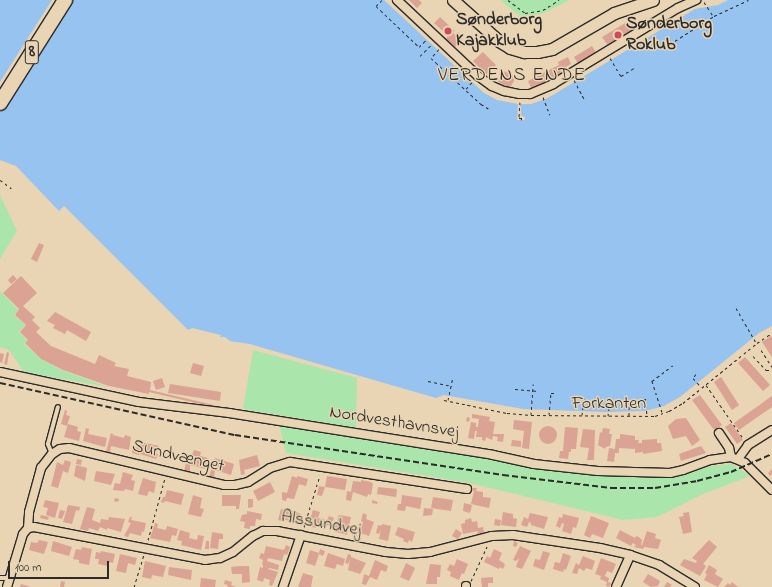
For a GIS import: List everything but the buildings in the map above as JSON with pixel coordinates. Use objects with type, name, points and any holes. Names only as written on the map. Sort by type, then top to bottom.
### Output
[{"type":"highway","name":"8","points":[[0,90],[57,0]]},
{"type":"highway","name":"8","points":[[0,103],[65,0]]},
{"type":"street","points":[[397,0],[478,76],[492,86],[504,91],[530,94],[553,84],[678,8],[696,0]]},
{"type":"street","points":[[453,0],[499,41],[510,48],[524,52],[537,52],[552,49],[614,13],[653,0]]},
{"type":"street","name":"Nordvesthavnsvej","points":[[0,372],[139,402],[229,413],[493,455],[534,464],[598,471],[670,473],[710,460],[735,458]]},
{"type":"street","points":[[735,458],[748,445],[772,430]]},
{"type":"street","points":[[719,433],[735,458],[745,463],[772,490]]},
{"type":"street","name":"Sundvænget","points":[[52,454],[60,449],[69,448],[224,485],[235,485],[248,482],[270,468],[290,462],[467,489]]},
{"type":"street","points":[[7,587],[23,534],[28,528],[28,512],[41,468],[52,454]]},
{"type":"street","name":"Alssundvej","points":[[28,528],[34,527],[146,550],[205,560],[220,558],[233,552],[253,536],[263,531],[277,531],[386,552],[408,554],[430,552],[492,536],[512,536],[600,548],[630,555],[659,565],[695,587]]},
{"type":"street","points":[[283,587],[301,535]]},
{"type":"street","points":[[616,587],[630,555]]},
{"type":"lane","points":[[52,454],[48,444],[58,407]]},
{"type":"lane","points":[[0,578],[9,578]]},
{"type":"path","points":[[382,0],[376,6],[419,47],[432,33]]},
{"type":"path","points":[[508,0],[525,13],[543,10],[559,0]]},
{"type":"path","points":[[703,0],[714,16]]},
{"type":"path","points":[[670,44],[714,16],[749,0]]},
{"type":"path","points":[[420,56],[432,44]]},
{"type":"path","points":[[444,44],[431,58],[465,90],[489,109]]},
{"type":"path","points":[[610,59],[621,76],[634,68]]},
{"type":"path","points":[[465,90],[478,76]]},
{"type":"path","points":[[574,81],[584,99]]},
{"type":"path","points":[[544,99],[550,115]]},
{"type":"path","points":[[520,104],[519,118],[522,118],[521,120]]},
{"type":"path","points":[[0,180],[11,188]]},
{"type":"path","points":[[736,308],[757,343]]},
{"type":"path","name":"Forkanten","points":[[444,400],[507,413],[531,415],[629,417],[648,416],[663,413],[683,403],[757,343],[772,333]]},
{"type":"path","points":[[761,350],[772,367]]},
{"type":"path","points":[[753,356],[766,370],[772,370]]},
{"type":"path","points":[[663,413],[652,381],[673,365]]},
{"type":"path","points":[[696,374],[693,378],[702,388]]},
{"type":"path","points":[[448,401],[453,377]]},
{"type":"path","points":[[428,381],[451,386]]},
{"type":"path","points":[[531,415],[533,384]]},
{"type":"path","points":[[705,385],[748,445]]},
{"type":"path","points":[[515,389],[538,391]]},
{"type":"path","points":[[548,393],[554,393]]},
{"type":"path","points":[[549,415],[551,393]]},
{"type":"path","points":[[582,399],[585,399],[582,416]]},
{"type":"path","points":[[643,399],[648,399]]},
{"type":"path","points":[[645,399],[648,416]]},
{"type":"path","points":[[608,400],[613,400]]},
{"type":"path","points":[[608,416],[610,400]]},
{"type":"path","points":[[627,400],[632,401]]},
{"type":"path","points":[[629,401],[629,417]]},
{"type":"path","points":[[301,535],[323,466]]},
{"type":"path","points":[[134,587],[146,550],[167,472]]},
{"type":"path","points":[[466,587],[471,582],[487,547]]},
{"type":"green space","points":[[500,0],[570,0],[541,14],[521,17]]},
{"type":"green space","points":[[0,195],[17,231],[0,259]]},
{"type":"green space","points":[[0,291],[18,310],[14,315],[25,325],[19,332],[27,340],[24,344],[41,359],[61,370],[108,387],[24,372],[9,350],[0,347]]},
{"type":"green space","points":[[253,350],[357,378],[356,428],[243,409]]},
{"type":"green space","points":[[279,425],[595,475],[670,477],[710,466],[732,464],[750,476],[703,494],[657,517],[623,520],[470,483],[286,453]]},
{"type":"water","points":[[0,0],[384,0],[484,93],[497,100],[518,104],[531,104],[548,98],[695,9],[718,5],[728,0],[772,0],[772,326],[759,333],[680,397],[664,406],[645,411],[605,412],[523,409],[444,395],[436,398],[250,344],[230,341],[225,337],[220,337],[221,335],[192,328],[188,330],[64,206],[59,211],[16,166],[0,160]]},
{"type":"pier","points":[[52,0],[70,0],[0,112],[0,82]]},
{"type":"pier","points":[[518,104],[521,104],[521,116],[525,117],[525,120],[517,120]]},
{"type":"railway","points":[[0,383],[235,435],[503,475],[611,488],[655,488],[697,481],[731,472],[772,454]]},
{"type":"place","name":"Sønderborg Kajakklub","points":[[448,31]]},
{"type":"place","name":"Sønderborg Roklub","points":[[618,35]]},
{"type":"district","name":"VERDENS ENDE","points":[[512,76]]}]
